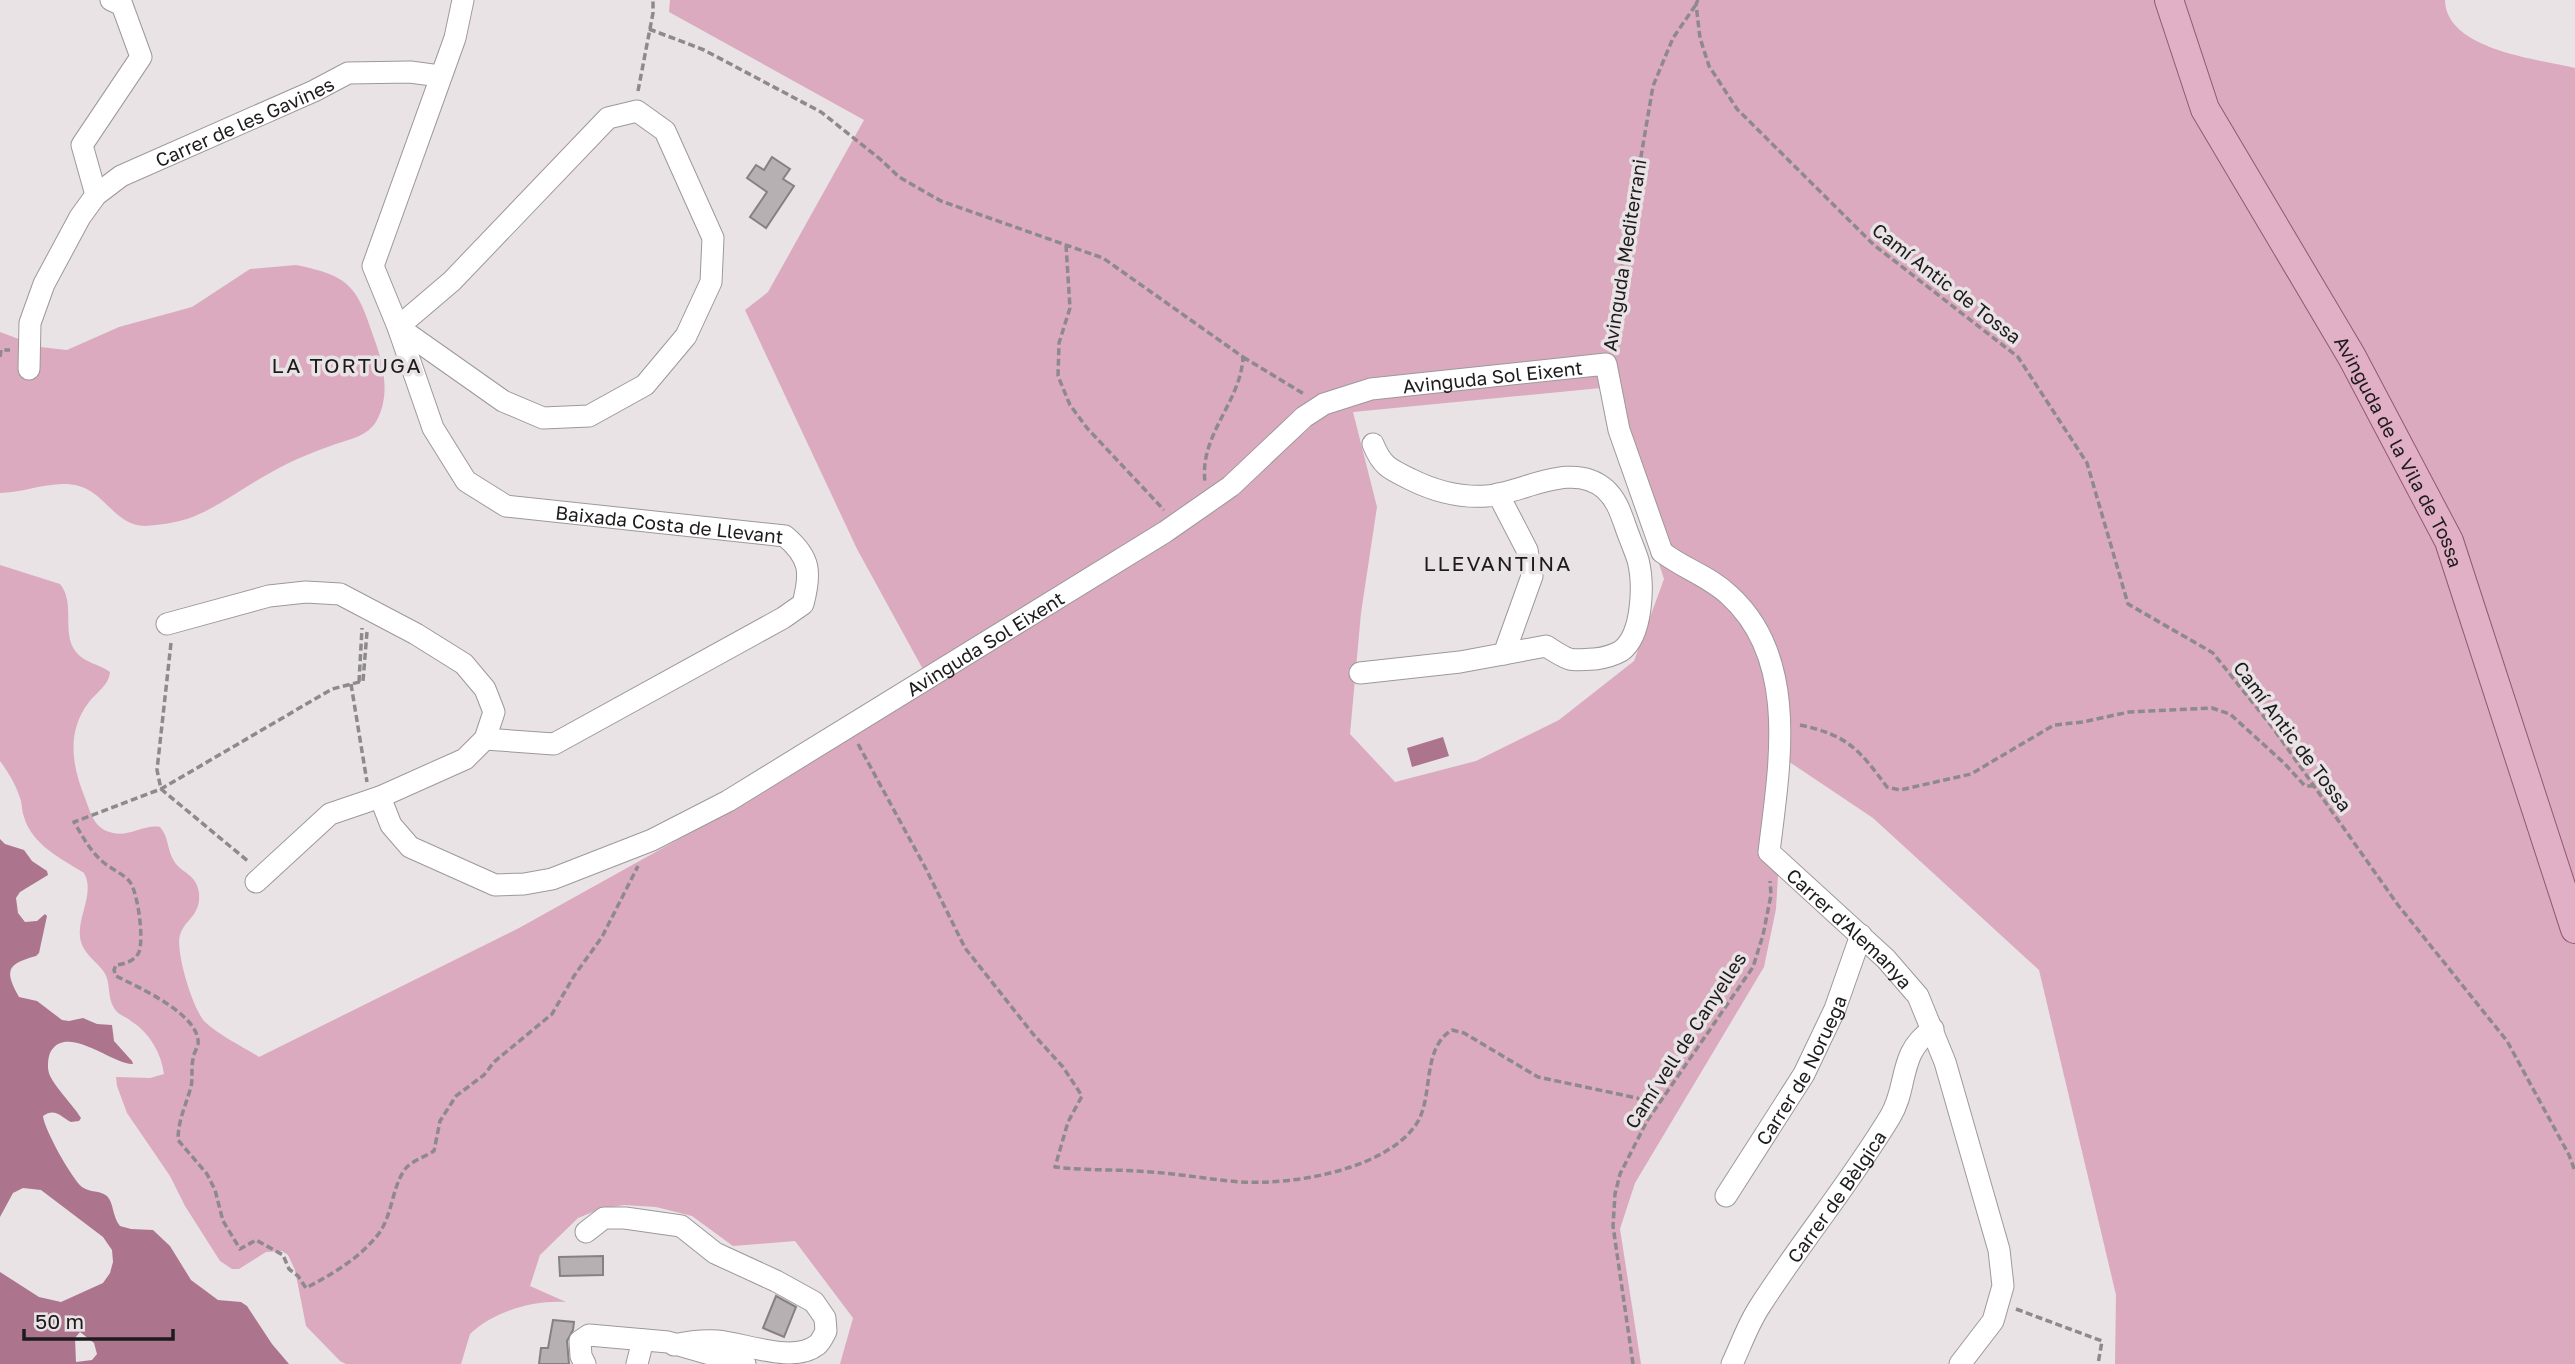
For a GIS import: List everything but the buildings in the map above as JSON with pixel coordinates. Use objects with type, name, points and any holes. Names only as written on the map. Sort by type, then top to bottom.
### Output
[{"type":"main road","name":"Avinguda de la Vila de Tossa","points":[[2169,0],[2205,108],[2352,357],[2449,541],[2575,929]]},
{"type":"street","points":[[96,195],[82,145],[141,57],[122,5],[111,0]]},
{"type":"street","points":[[398,327],[452,281],[608,118],[637,111],[665,131],[713,238],[711,282],[686,336],[645,385],[589,416],[543,418],[503,401],[398,327],[373,266],[455,38],[463,0]]},
{"type":"street","name":"Carrer de les Gavines","points":[[29,369],[30,323],[44,284],[80,217],[96,195],[121,176],[314,91],[348,73],[410,72],[440,76]]},
{"type":"street","name":"Baixada Costa de Llevant","points":[[398,327],[433,428],[466,481],[506,506],[785,536],[797,547],[806,561],[809,579],[803,604],[759,631],[554,744],[485,738]]},
{"type":"street","name":"Avinguda Sol Eixent","points":[[373,789],[391,825],[410,847],[495,885],[552,879],[652,840],[728,801],[1213,500],[1304,417],[1318,408],[1371,389],[1606,364]]},
{"type":"street","name":"Avinguda Mediterrani","points":[[1606,364],[1619,430],[1662,552]]},
{"type":"street","points":[[1360,673],[1460,662],[1546,646],[1570,661],[1601,658],[1622,650],[1636,628],[1641,603],[1639,563],[1614,498],[1596,482],[1566,477],[1498,494],[1456,495],[1428,488],[1381,463],[1373,444]]},
{"type":"street","points":[[1498,494],[1527,550],[1532,576],[1504,654]]},
{"type":"street","points":[[1639,563],[1662,552],[1681,567],[1706,576],[1731,596],[1763,637],[1777,690],[1780,756],[1769,852]]},
{"type":"street","points":[[167,624],[269,596],[306,592],[340,594],[416,634],[464,664],[485,689],[494,712],[485,738],[465,759],[373,789],[330,814],[260,878]]},
{"type":"street","name":"Carrer d'Alemanya","points":[[1769,852],[1886,959],[1918,996],[1933,1029],[1999,1250],[2003,1286],[1993,1321],[1960,1364]]},
{"type":"street","name":"Carrer de Noruega","points":[[1726,1196],[1804,1074],[1835,1009],[1861,935]]},
{"type":"street","name":"Carrer de Bèlgica","points":[[1732,1364],[1758,1308],[1854,1173],[1892,1114],[1912,1048],[1933,1029]]},
{"type":"street","points":[[586,1232],[604,1219],[625,1218],[681,1226],[715,1254],[776,1281],[814,1302],[825,1318],[826,1331],[817,1345],[796,1353],[766,1351],[719,1341],[699,1340],[674,1345]]},
{"type":"street","points":[[585,1364],[581,1356],[580,1341],[589,1335],[668,1342],[745,1364]]},
{"type":"street","points":[[637,1364],[643,1340]]},
{"type":"path","points":[[637,111],[639,81],[653,0]]},
{"type":"path","name":"Avinguda Mediterrani","points":[[1606,364],[1653,86],[1673,38],[1697,2]]},
{"type":"path","name":"Camí Antic de Tossa","points":[[1697,2],[1700,38],[1709,66],[1737,109],[1874,245],[2018,357],[2087,463],[2128,604],[2213,653],[2273,728],[2398,905],[2507,1041],[2575,1171]]},
{"type":"path","points":[[649,29],[704,50],[821,112],[899,177],[941,201],[1103,258],[1243,357],[1309,397],[1318,408]]},
{"type":"path","points":[[1066,245],[1070,308],[1059,343],[1058,376],[1070,405],[1087,428],[1175,524]]},
{"type":"path","points":[[1213,500],[1205,486],[1208,448],[1239,380],[1243,357]]},
{"type":"path","points":[[365,622],[363,681],[332,690],[298,708],[161,789],[74,822],[96,855],[130,882],[136,898],[141,941],[138,954],[132,960],[116,965],[116,976],[166,1003],[190,1022],[198,1043],[192,1059],[191,1083],[180,1118],[178,1140],[207,1174],[215,1190],[223,1221],[240,1249],[256,1240],[283,1255],[289,1269],[306,1287],[340,1270],[377,1237],[407,1166],[434,1151],[440,1121],[456,1096],[484,1075],[494,1062],[552,1014],[574,976],[602,937],[652,840]]},
{"type":"path","points":[[170,652],[157,770],[161,789],[260,878]]},
{"type":"path","points":[[351,684],[373,789]]},
{"type":"path","points":[[1778,720],[1827,731],[1861,752],[1887,787],[1900,790],[1971,774],[2054,725],[2129,712],[2212,708],[2230,714],[2305,786],[2314,786]]},
{"type":"path","points":[[848,727],[920,856],[965,948],[1033,1034],[1063,1067],[1082,1096],[1068,1122],[1055,1167],[1088,1171],[1132,1170],[1243,1182],[1302,1179],[1353,1165],[1388,1151],[1402,1141],[1416,1124],[1422,1110],[1433,1056],[1442,1035],[1452,1030],[1464,1034],[1538,1077],[1637,1098],[1656,1109]]},
{"type":"path","name":"Camí vell de Canyelles","points":[[1633,1364],[1614,1226],[1615,1194],[1620,1174],[1656,1109],[1753,967],[1763,935],[1770,895],[1769,852]]},
{"type":"path","points":[[1998,1302],[2102,1341],[2098,1364]]},
{"type":"shaded area","points":[[670,0],[2445,0],[2449,17],[2477,41],[2518,56],[2575,68],[2575,1364],[2115,1364],[2116,1295],[2039,970],[1873,818],[1785,759],[1776,909],[1764,967],[1635,1183],[1620,1229],[1641,1364],[840,1364],[853,1318],[795,1241],[733,1246],[692,1216],[656,1207],[624,1205],[600,1209],[578,1218],[540,1255],[530,1286],[566,1302],[527,1305],[490,1319],[470,1334],[461,1364],[346,1364],[340,1361],[306,1326],[295,1270],[288,1255],[282,1251],[266,1252],[239,1269],[232,1269],[220,1261],[185,1206],[170,1176],[127,1113],[116,1077],[150,1078],[164,1074],[157,1051],[149,1038],[114,1008],[106,976],[83,947],[80,929],[88,891],[84,873],[57,857],[34,836],[24,817],[15,785],[0,761],[0,565],[60,584],[67,600],[69,636],[76,652],[110,672],[105,685],[82,713],[74,737],[74,761],[89,810],[101,828],[113,833],[148,827],[160,827],[163,831],[174,861],[198,887],[198,907],[182,930],[179,943],[195,1006],[211,1027],[259,1057],[519,928],[706,824],[931,684],[857,549],[745,310],[768,292],[864,120],[669,12]],"holes":[[[1601,388],[1664,579],[1634,661],[1559,720],[1476,761],[1395,782],[1350,734],[1361,613],[1377,507],[1353,412]]]},
{"type":"shaded area","points":[[296,265],[340,279],[349,286],[362,306],[383,368],[385,389],[381,410],[369,430],[358,437],[285,465],[198,515],[166,524],[135,525],[126,521],[88,490],[69,484],[0,493],[0,332],[40,347],[67,350],[119,327],[192,307],[250,269]]},
{"type":"shaded area","points":[[1443,737],[1449,756],[1412,767],[1407,748]]},
{"type":"shaded area","points":[[0,839],[5,844],[24,850],[48,875],[20,892],[16,898],[18,913],[25,922],[37,921],[45,914],[47,916],[39,953],[19,962],[11,969],[11,980],[19,997],[37,1001],[62,1020],[83,1018],[97,1024],[112,1025],[114,1041],[133,1064],[68,1042],[59,1044],[51,1051],[48,1071],[51,1078],[81,1118],[71,1122],[51,1112],[43,1116],[59,1153],[82,1187],[107,1196],[120,1226],[153,1230],[170,1246],[191,1280],[218,1300],[241,1302],[247,1306],[289,1364],[0,1364],[0,1272],[39,1297],[61,1302],[103,1283],[113,1262],[112,1250],[103,1237],[41,1190],[23,1188],[13,1193],[0,1217]],"holes":[[[80,1332],[94,1343],[97,1354],[92,1360],[76,1362],[75,1338]]]},
{"type":"district","name":"LA TORTUGA","points":[[347,365]]},
{"type":"district","name":"LLEVANTINA","points":[[1498,563]]}]
